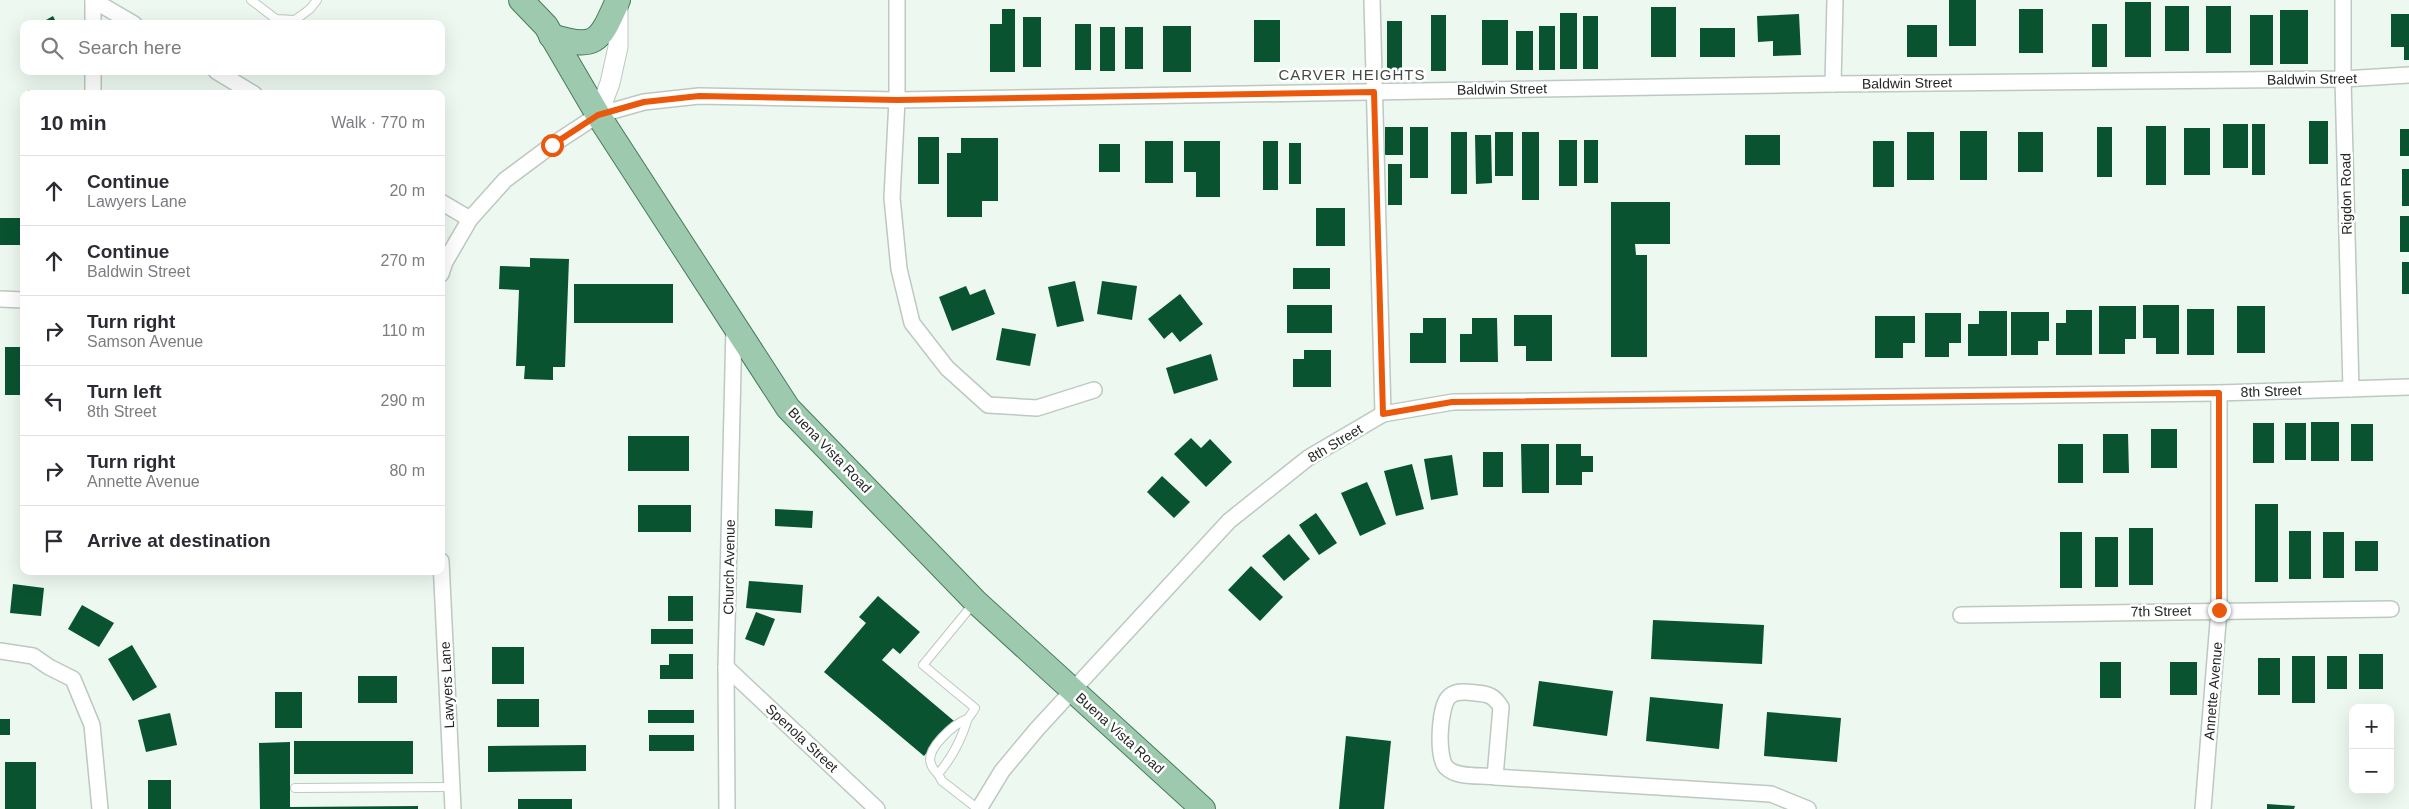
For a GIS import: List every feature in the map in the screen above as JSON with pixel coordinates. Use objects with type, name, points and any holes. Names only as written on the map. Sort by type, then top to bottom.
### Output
[{"type":"main road","name":"Buena Vista Road","points":[[521,0],[546,26],[598,115],[788,408],[976,602],[1203,809]]},
{"type":"main road","points":[[552,36],[572,43],[586,43],[602,35],[618,0]]},
{"type":"street","points":[[93,0],[93,20]]},
{"type":"street","points":[[93,0],[127,20]]},
{"type":"street","points":[[445,262],[470,219],[505,180],[598,115],[610,83],[618,47],[618,0]]},
{"type":"street","points":[[897,0],[897,100],[892,198],[899,270],[912,324],[947,368],[988,405],[1037,408],[1094,390]]},
{"type":"street","points":[[1372,0],[1383,414]]},
{"type":"street","points":[[1834,84],[1835,0]]},
{"type":"street","name":"Rigdon Road","points":[[2343,0],[2343,79],[2351,389]]},
{"type":"street","points":[[93,75],[93,90]]},
{"type":"street","points":[[223,75],[247,90]]},
{"type":"street","name":"Baldwin Street","points":[[598,115],[644,102],[699,96],[897,100],[1834,84],[2343,79],[2409,75]]},
{"type":"street","points":[[445,204],[470,219]]},
{"type":"street","points":[[0,299],[20,300]]},
{"type":"street","name":"Church Avenue","points":[[727,809],[726,667],[734,325]]},
{"type":"street","name":"8th Street","points":[[978,809],[1002,772],[1037,730],[1074,692],[1229,521],[1308,458],[1383,414],[1452,402],[2219,393],[2409,387]]},
{"type":"street","name":"Annette Avenue","points":[[2204,809],[2219,610],[2219,393]]},
{"type":"street","name":"Lawyers Lane","points":[[442,575],[453,809]]},
{"type":"street","name":"7th Street","points":[[1961,615],[2391,609]]},
{"type":"street","points":[[0,651],[33,656],[49,667],[73,679],[92,725],[100,809]]},
{"type":"street","name":"Spenola Street","points":[[726,667],[877,809]]},
{"type":"street","points":[[1495,776],[1501,707],[1496,698],[1487,694],[1460,692],[1451,695],[1444,704],[1440,756],[1446,767],[1454,773],[1495,776],[1771,794],[1808,809]]},
{"type":"lane","points":[[251,0],[276,19],[295,20],[310,9],[318,0]]},
{"type":"lane","points":[[976,602],[923,665],[975,708],[967,719],[956,724],[933,749],[930,758],[931,766],[942,781],[978,809]]},
{"type":"lane","points":[[938,774],[946,766],[966,729],[967,719]]},
{"type":"lane","points":[[295,788],[452,787]]},
{"type":"building","points":[[1949,0],[1976,0],[1976,46],[1949,46]]},
{"type":"building","points":[[2125,2],[2151,2],[2151,57],[2125,57]]},
{"type":"building","points":[[2165,6],[2189,6],[2189,51],[2165,51]]},
{"type":"building","points":[[2206,6],[2231,6],[2231,53],[2206,53]]},
{"type":"building","points":[[1651,7],[1676,7],[1676,57],[1651,57]]},
{"type":"building","points":[[1002,9],[1015,9],[1015,72],[990,72],[990,24],[1002,24]]},
{"type":"building","points":[[2019,9],[2043,9],[2043,53],[2019,53]]},
{"type":"building","points":[[2280,10],[2308,10],[2308,64],[2280,64]]},
{"type":"building","points":[[1560,13],[1577,13],[1577,69],[1560,69]]},
{"type":"building","points":[[1799,14],[1801,55],[1773,56],[1773,41],[1758,42],[1757,16]]},
{"type":"building","points":[[2391,14],[2409,14],[2409,60],[2404,60],[2404,47],[2391,47]]},
{"type":"building","points":[[1431,15],[1446,15],[1446,71],[1431,71]]},
{"type":"building","points":[[2250,15],[2273,15],[2273,65],[2250,65]]},
{"type":"building","points":[[53,16],[55,20],[46,20]]},
{"type":"building","points":[[1583,16],[1598,16],[1598,69],[1583,69]]},
{"type":"building","points":[[1023,17],[1041,17],[1041,67],[1023,67]]},
{"type":"building","points":[[1254,20],[1280,20],[1280,62],[1254,62]]},
{"type":"building","points":[[1482,20],[1508,20],[1508,65],[1482,65]]},
{"type":"building","points":[[1387,21],[1402,21],[1402,72],[1387,72]]},
{"type":"building","points":[[1075,24],[1091,24],[1091,70],[1075,70]]},
{"type":"building","points":[[2092,24],[2107,24],[2107,67],[2092,67]]},
{"type":"building","points":[[1907,25],[1937,25],[1937,57],[1907,57]]},
{"type":"building","points":[[1163,26],[1191,26],[1191,72],[1163,72]]},
{"type":"building","points":[[1539,26],[1555,26],[1555,70],[1539,70]]},
{"type":"building","points":[[1100,27],[1115,27],[1115,71],[1100,71]]},
{"type":"building","points":[[1125,27],[1143,27],[1143,69],[1125,69]]},
{"type":"building","points":[[1700,28],[1735,28],[1735,57],[1700,57]]},
{"type":"building","points":[[1516,31],[1533,31],[1533,70],[1516,70]]},
{"type":"building","points":[[2309,121],[2328,121],[2328,164],[2309,164]]},
{"type":"building","points":[[2223,124],[2248,124],[2248,168],[2223,168]]},
{"type":"building","points":[[2252,124],[2265,124],[2265,175],[2252,175]]},
{"type":"building","points":[[2146,126],[2166,126],[2166,185],[2146,185]]},
{"type":"building","points":[[1385,127],[1403,127],[1403,155],[1385,155]]},
{"type":"building","points":[[1410,127],[1428,127],[1428,178],[1410,178]]},
{"type":"building","points":[[2097,127],[2112,127],[2112,177],[2097,177]]},
{"type":"building","points":[[2184,128],[2210,128],[2210,175],[2184,175]]},
{"type":"building","points":[[2400,129],[2409,129],[2409,156],[2400,156]]},
{"type":"building","points":[[1960,131],[1987,131],[1987,180],[1960,180]]},
{"type":"building","points":[[1451,132],[1467,132],[1467,194],[1451,194]]},
{"type":"building","points":[[1495,132],[1513,132],[1513,176],[1495,176]]},
{"type":"building","points":[[1522,132],[1539,132],[1539,200],[1522,200]]},
{"type":"building","points":[[1907,132],[1934,132],[1934,180],[1907,180]]},
{"type":"building","points":[[2018,132],[2043,132],[2043,172],[2018,172]]},
{"type":"building","points":[[1475,135],[1491,135],[1492,183],[1476,184]]},
{"type":"building","points":[[1745,135],[1780,135],[1780,165],[1745,165]]},
{"type":"building","points":[[918,137],[939,137],[939,184],[918,184]]},
{"type":"building","points":[[961,138],[998,138],[998,201],[982,201],[982,217],[947,217],[947,153],[961,153]]},
{"type":"building","points":[[1559,140],[1577,140],[1577,186],[1559,186]]},
{"type":"building","points":[[1584,140],[1598,140],[1598,183],[1584,183]]},
{"type":"building","points":[[1145,141],[1173,141],[1173,183],[1145,183]]},
{"type":"building","points":[[1184,141],[1220,141],[1220,197],[1196,197],[1196,172],[1184,172]]},
{"type":"building","points":[[1263,141],[1278,141],[1278,190],[1263,190]]},
{"type":"building","points":[[1873,141],[1894,141],[1894,187],[1873,187]]},
{"type":"building","points":[[1289,143],[1301,143],[1301,184],[1289,184]]},
{"type":"building","points":[[1099,144],[1120,144],[1120,172],[1099,172]]},
{"type":"building","points":[[1388,164],[1402,164],[1402,205],[1388,205]]},
{"type":"building","points":[[2402,169],[2409,169],[2409,206],[2402,206]]},
{"type":"building","points":[[1611,202],[1670,202],[1670,244],[1635,244],[1636,255],[1647,255],[1647,357],[1611,357]]},
{"type":"building","points":[[1316,208],[1345,208],[1345,246],[1316,246]]},
{"type":"building","points":[[2400,216],[2409,216],[2409,252],[2400,252]]},
{"type":"building","points":[[0,218],[20,218],[20,245],[0,245]]},
{"type":"building","points":[[530,258],[569,259],[565,367],[553,367],[553,380],[524,379],[525,366],[516,366],[519,290],[499,289],[500,266],[530,267]]},
{"type":"building","points":[[2402,262],[2409,262],[2409,294],[2402,294]]},
{"type":"building","points":[[1293,268],[1330,268],[1330,289],[1293,289]]},
{"type":"building","points":[[1075,281],[1084,321],[1057,327],[1048,287]]},
{"type":"building","points":[[1102,281],[1137,286],[1132,320],[1097,314]]},
{"type":"building","points":[[574,284],[673,284],[673,323],[574,323]]},
{"type":"building","points":[[966,286],[970,295],[985,289],[995,314],[952,331],[939,297]]},
{"type":"building","points":[[1180,294],[1203,324],[1180,342],[1172,332],[1164,339],[1148,319]]},
{"type":"building","points":[[1287,305],[1332,305],[1332,333],[1287,333]]},
{"type":"building","points":[[2143,305],[2179,305],[2179,354],[2156,354],[2156,338],[2143,338]]},
{"type":"building","points":[[2099,306],[2136,306],[2136,339],[2125,339],[2125,354],[2099,354]]},
{"type":"building","points":[[2237,306],[2265,306],[2265,353],[2237,353]]},
{"type":"building","points":[[2187,309],[2214,309],[2214,355],[2187,355]]},
{"type":"building","points":[[2066,310],[2092,310],[2092,355],[2056,355],[2056,323],[2066,323]]},
{"type":"building","points":[[1979,311],[2007,311],[2007,356],[1968,356],[1968,324],[1979,324]]},
{"type":"building","points":[[2011,312],[2049,312],[2049,341],[2038,341],[2038,355],[2011,355]]},
{"type":"building","points":[[1925,313],[1961,313],[1961,343],[1949,343],[1949,357],[1925,357]]},
{"type":"building","points":[[1514,315],[1552,315],[1552,361],[1526,361],[1526,346],[1514,346]]},
{"type":"building","points":[[1875,316],[1915,316],[1915,343],[1903,343],[1903,358],[1875,358]]},
{"type":"building","points":[[1423,318],[1446,318],[1446,363],[1410,363],[1410,333],[1423,333]]},
{"type":"building","points":[[1472,318],[1497,318],[1498,362],[1460,362],[1460,334],[1472,334]]},
{"type":"building","points":[[1002,328],[1036,334],[1030,366],[996,360]]},
{"type":"building","points":[[5,347],[20,347],[20,395],[5,395]]},
{"type":"building","points":[[1304,350],[1331,350],[1331,387],[1293,387],[1293,359],[1304,359]]},
{"type":"building","points":[[1211,354],[1218,380],[1174,394],[1166,368]]},
{"type":"building","points":[[2311,422],[2339,422],[2339,461],[2311,461]]},
{"type":"building","points":[[2253,423],[2274,423],[2274,463],[2253,463]]},
{"type":"building","points":[[2285,423],[2306,423],[2306,460],[2285,460]]},
{"type":"building","points":[[2351,424],[2373,424],[2373,461],[2351,461]]},
{"type":"building","points":[[2151,429],[2177,429],[2177,468],[2151,468]]},
{"type":"building","points":[[2103,434],[2128,434],[2129,473],[2103,473]]},
{"type":"building","points":[[628,436],[689,436],[689,471],[628,471]]},
{"type":"building","points":[[1191,438],[1201,448],[1210,439],[1232,462],[1206,487],[1174,454]]},
{"type":"building","points":[[1521,444],[1549,444],[1549,493],[1522,493]]},
{"type":"building","points":[[1556,444],[1581,444],[1581,456],[1593,456],[1593,472],[1582,472],[1582,485],[1556,485]]},
{"type":"building","points":[[2058,444],[2083,444],[2083,483],[2058,483]]},
{"type":"building","points":[[1483,452],[1503,452],[1503,487],[1483,487]]},
{"type":"building","points":[[1452,455],[1458,495],[1431,500],[1424,459]]},
{"type":"building","points":[[1412,464],[1424,509],[1396,516],[1384,471]]},
{"type":"building","points":[[1162,476],[1190,502],[1174,518],[1147,492]]},
{"type":"building","points":[[1367,482],[1386,524],[1360,536],[1341,493]]},
{"type":"building","points":[[2255,504],[2278,504],[2278,582],[2255,582]]},
{"type":"building","points":[[638,505],[691,505],[691,532],[638,532]]},
{"type":"building","points":[[775,509],[813,511],[812,528],[775,526]]},
{"type":"building","points":[[1316,513],[1337,543],[1319,555],[1299,525]]},
{"type":"building","points":[[2129,528],[2153,528],[2153,585],[2129,585]]},
{"type":"building","points":[[2289,531],[2311,531],[2311,579],[2289,579]]},
{"type":"building","points":[[2060,532],[2082,532],[2082,588],[2060,588]]},
{"type":"building","points":[[2323,532],[2344,532],[2344,578],[2323,578]]},
{"type":"building","points":[[1289,534],[1310,559],[1284,581],[1262,556]]},
{"type":"building","points":[[2095,537],[2118,537],[2118,587],[2095,587]]},
{"type":"building","points":[[2355,541],[2378,541],[2378,571],[2355,571]]},
{"type":"building","points":[[1251,566],[1283,597],[1260,621],[1228,590]]},
{"type":"building","points":[[749,581],[803,585],[801,613],[746,608]]},
{"type":"building","points":[[13,584],[44,588],[41,616],[10,613]]},
{"type":"building","points":[[668,596],[693,596],[693,621],[668,621]]},
{"type":"building","points":[[878,596],[920,632],[900,654],[893,648],[882,660],[954,721],[924,756],[824,672],[866,623],[859,617]]},
{"type":"building","points":[[82,605],[114,623],[99,647],[68,629]]},
{"type":"building","points":[[756,612],[775,619],[764,646],[745,639]]},
{"type":"building","points":[[1653,620],[1764,625],[1762,664],[1651,659]]},
{"type":"building","points":[[651,629],[693,629],[693,644],[651,644]]},
{"type":"building","points":[[132,645],[157,687],[133,701],[108,659]]},
{"type":"building","points":[[492,647],[524,647],[524,684],[492,684]]},
{"type":"building","points":[[669,654],[693,654],[693,679],[660,679],[660,665],[669,665]]},
{"type":"building","points":[[2359,654],[2383,654],[2383,689],[2359,689]]},
{"type":"building","points":[[2292,656],[2315,656],[2315,703],[2292,703]]},
{"type":"building","points":[[2327,656],[2347,656],[2347,689],[2327,689]]},
{"type":"building","points":[[2258,658],[2280,658],[2280,695],[2258,695]]},
{"type":"building","points":[[2100,662],[2121,662],[2121,698],[2100,698]]},
{"type":"building","points":[[2170,662],[2197,662],[2197,695],[2170,695]]},
{"type":"building","points":[[358,676],[397,676],[397,703],[358,703]]},
{"type":"building","points":[[1539,681],[1613,691],[1607,736],[1533,726]]},
{"type":"building","points":[[275,692],[302,692],[302,728],[275,728]]},
{"type":"building","points":[[1650,697],[1723,704],[1719,749],[1646,741]]},
{"type":"building","points":[[497,699],[539,699],[539,727],[497,727]]},
{"type":"building","points":[[648,710],[694,710],[694,723],[648,723]]},
{"type":"building","points":[[1767,712],[1841,718],[1837,762],[1764,756]]},
{"type":"building","points":[[170,713],[177,745],[146,752],[138,720]]},
{"type":"building","points":[[0,719],[10,719],[10,735],[0,735]]},
{"type":"building","points":[[649,735],[694,735],[694,751],[649,751]]},
{"type":"building","points":[[1346,736],[1391,741],[1384,809],[1339,809]]},
{"type":"building","points":[[294,741],[413,741],[413,774],[294,774]]},
{"type":"building","points":[[290,742],[290,807],[418,806],[418,809],[260,809],[259,743]]},
{"type":"building","points":[[586,745],[586,771],[488,772],[488,746]]},
{"type":"building","points":[[5,762],[36,762],[36,809],[5,809]]},
{"type":"building","points":[[148,780],[171,780],[171,809],[148,809]]},
{"type":"building","points":[[518,799],[572,799],[572,809],[518,809]]},
{"type":"building","points":[[2267,804],[2295,806],[2294,809],[2267,809]]},
{"type":"district","name":"CARVER HEIGHTS","points":[[1352,75]]},
{"type":"route","points":[[552,145],[598,115],[644,102],[699,96],[897,100],[1374,92],[1383,414],[1452,402],[2219,393],[2219,610]]}]
